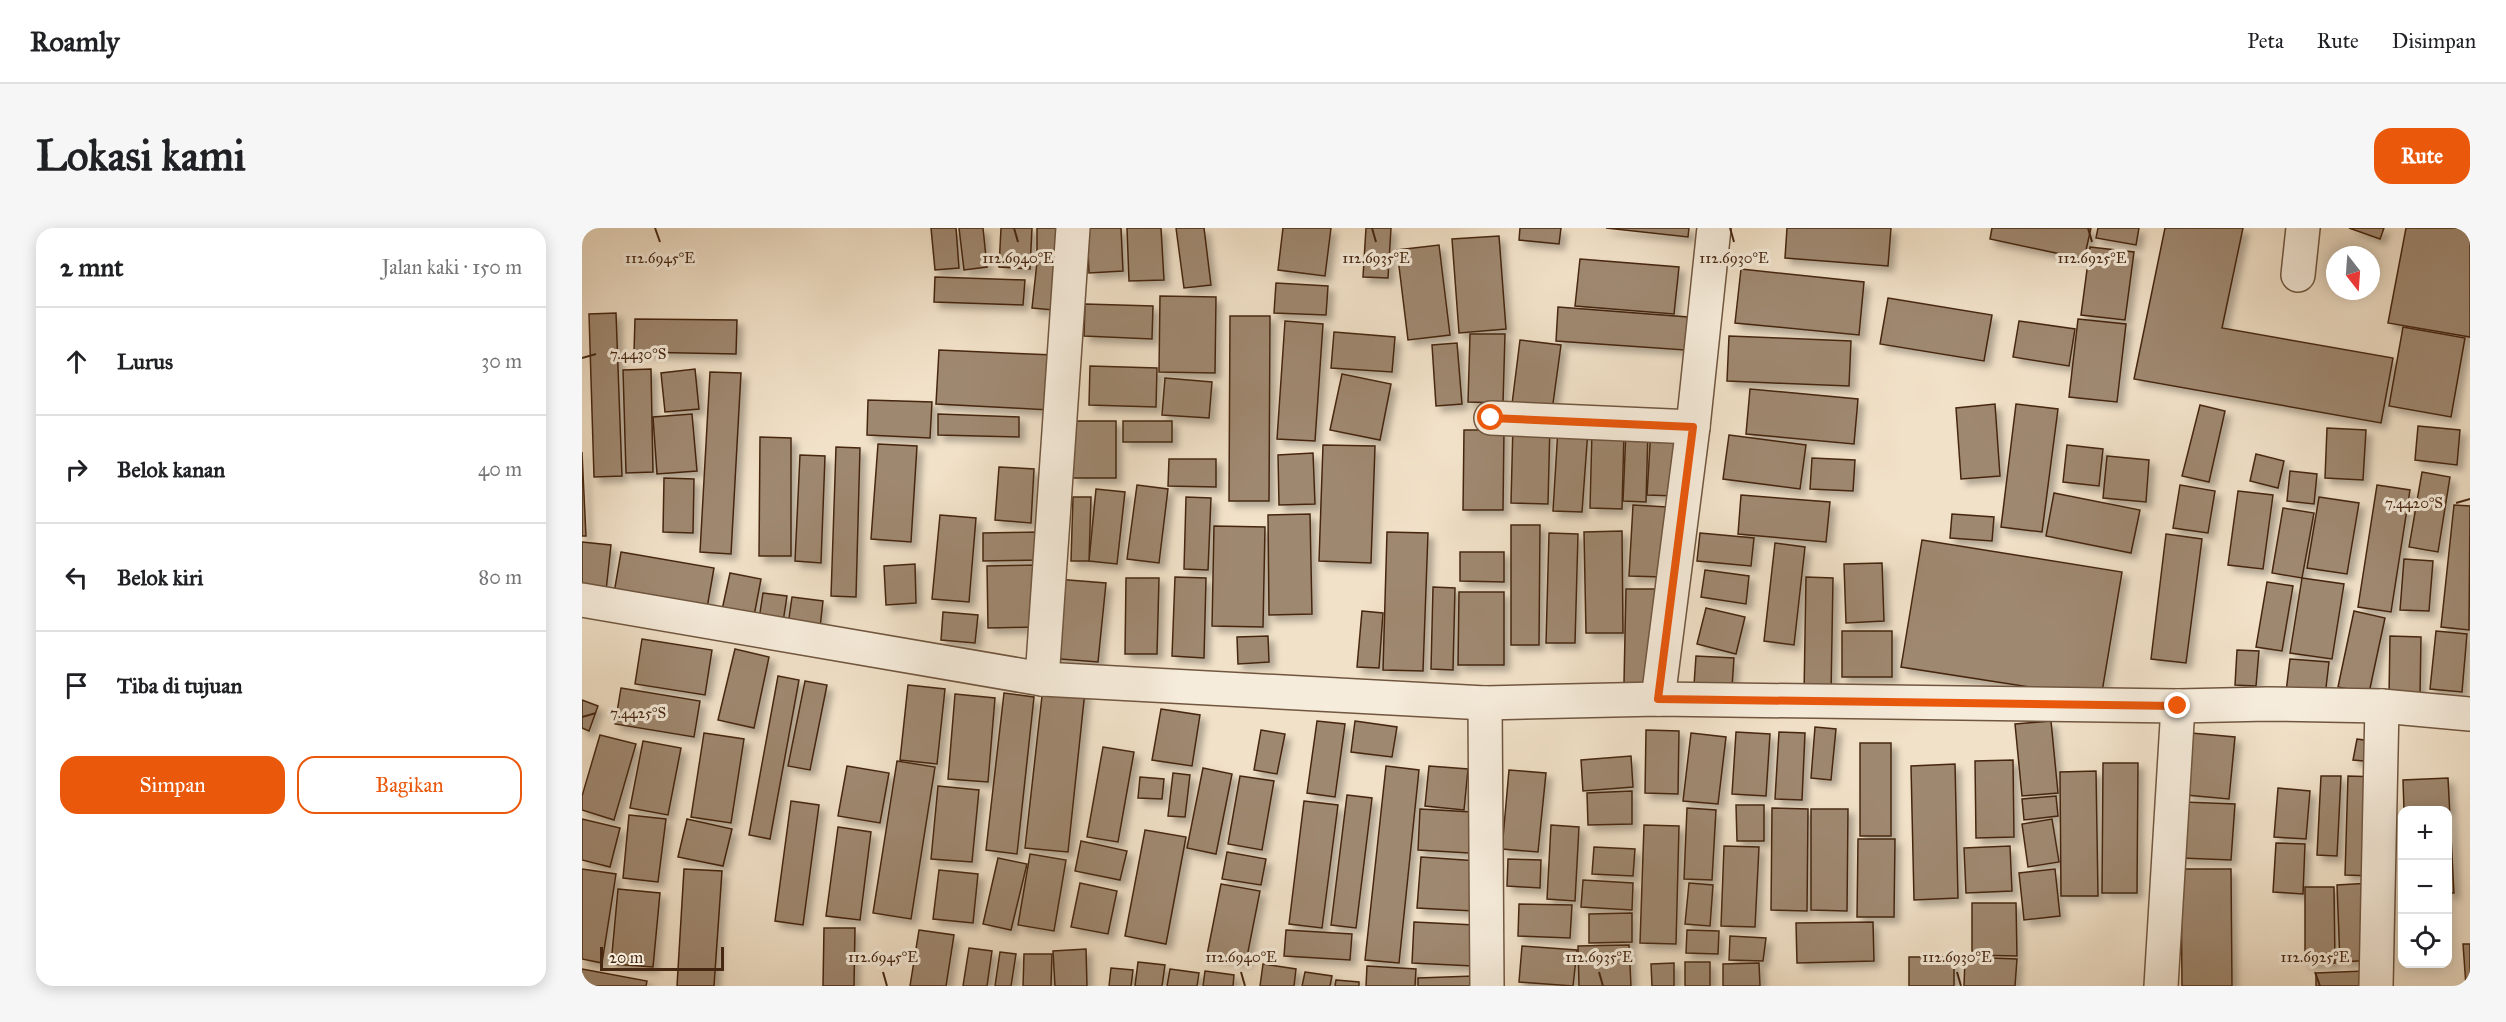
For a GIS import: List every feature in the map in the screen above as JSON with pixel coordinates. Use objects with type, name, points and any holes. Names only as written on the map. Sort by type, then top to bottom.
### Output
[{"type":"street","points":[[1042,679],[1073,228]]},
{"type":"street","points":[[1658,699],[1693,427],[1714,228]]},
{"type":"street","points":[[2298,275],[2303,228]]},
{"type":"street","points":[[1491,418],[1693,427]]},
{"type":"street","points":[[582,600],[1042,679],[1485,704],[1658,699],[2178,706],[2268,704],[2382,706],[2470,714]]},
{"type":"street","points":[[1485,704],[1487,986]]},
{"type":"street","points":[[2161,986],[2178,706]]},
{"type":"street","points":[[2376,986],[2382,706]]},
{"type":"building","points":[[931,228],[956,228],[959,268],[935,270]]},
{"type":"building","points":[[959,228],[983,228],[987,267],[964,270]]},
{"type":"building","points":[[1001,228],[1032,228],[1030,269],[999,267]]},
{"type":"building","points":[[1037,228],[1056,228],[1056,254],[1037,254]]},
{"type":"building","points":[[1087,228],[1121,228],[1123,271],[1089,273]]},
{"type":"building","points":[[1127,228],[1161,228],[1164,280],[1129,281]]},
{"type":"building","points":[[1176,228],[1204,228],[1211,285],[1184,288]]},
{"type":"building","points":[[1283,228],[1331,228],[1325,276],[1278,270]]},
{"type":"building","points":[[1366,228],[1391,228],[1388,278],[1363,277]]},
{"type":"building","points":[[1520,228],[1561,228],[1559,244],[1519,240]]},
{"type":"building","points":[[1606,228],[1689,228],[1688,237]]},
{"type":"building","points":[[1787,228],[1891,228],[1888,266],[1785,258]]},
{"type":"building","points":[[1992,228],[2091,228],[2084,259],[1990,239]]},
{"type":"building","points":[[2098,228],[2139,228],[2136,245],[2096,238]]},
{"type":"building","points":[[2165,228],[2243,228],[2222,328],[2393,358],[2381,423],[2134,379]]},
{"type":"building","points":[[2349,228],[2384,228],[2380,239]]},
{"type":"building","points":[[2406,228],[2470,228],[2470,337],[2388,323]]},
{"type":"building","points":[[1499,236],[1506,329],[1459,333],[1452,239]]},
{"type":"building","points":[[1439,245],[1450,335],[1408,340],[1397,250]]},
{"type":"building","points":[[2090,247],[2134,252],[2125,320],[2081,315]]},
{"type":"building","points":[[1580,259],[1679,267],[1674,314],[1575,306]]},
{"type":"building","points":[[1037,262],[1058,265],[1054,310],[1032,308]]},
{"type":"building","points":[[1741,269],[1864,282],[1859,335],[1735,323]]},
{"type":"building","points":[[935,277],[1025,280],[1023,305],[934,302]]},
{"type":"building","points":[[1276,283],[1328,286],[1326,315],[1274,313]]},
{"type":"building","points":[[1160,296],[1216,297],[1215,373],[1159,372]]},
{"type":"building","points":[[1888,298],[1992,315],[1984,361],[1880,344]]},
{"type":"building","points":[[1085,304],[1153,306],[1152,339],[1084,336]]},
{"type":"building","points":[[1558,307],[1688,317],[1685,350],[1556,341]]},
{"type":"building","points":[[616,313],[622,476],[594,477],[589,314]]},
{"type":"building","points":[[1230,316],[1270,316],[1269,501],[1229,501]]},
{"type":"building","points":[[635,319],[737,320],[736,354],[634,352]]},
{"type":"building","points":[[2078,319],[2126,324],[2117,402],[2069,397]]},
{"type":"building","points":[[1285,321],[1323,324],[1315,441],[1277,439]]},
{"type":"building","points":[[2019,321],[2075,329],[2069,366],[2013,357]]},
{"type":"building","points":[[2403,327],[2465,338],[2451,417],[2389,406]]},
{"type":"building","points":[[1334,332],[1395,337],[1392,372],[1331,368]]},
{"type":"building","points":[[1470,334],[1505,334],[1503,403],[1468,402]]},
{"type":"building","points":[[1729,336],[1851,341],[1849,386],[1727,381]]},
{"type":"building","points":[[1520,340],[1561,345],[1551,418],[1511,412]]},
{"type":"building","points":[[1457,343],[1462,404],[1436,406],[1432,345]]},
{"type":"building","points":[[939,350],[1053,355],[1050,410],[936,404]]},
{"type":"building","points":[[1090,366],[1157,368],[1156,407],[1089,405]]},
{"type":"building","points":[[651,369],[653,472],[626,473],[623,370]]},
{"type":"building","points":[[695,369],[699,409],[665,412],[661,373]]},
{"type":"building","points":[[710,372],[741,373],[731,554],[700,552]]},
{"type":"building","points":[[1342,374],[1391,384],[1380,440],[1330,430]]},
{"type":"building","points":[[1165,378],[1212,382],[1209,418],[1162,415]]},
{"type":"building","points":[[1750,389],[1858,399],[1854,444],[1746,434]]},
{"type":"building","points":[[868,400],[932,402],[930,438],[867,435]]},
{"type":"building","points":[[1995,404],[2000,476],[1961,479],[1956,408]]},
{"type":"building","points":[[2016,404],[2058,409],[2042,532],[2001,527]]},
{"type":"building","points":[[2200,405],[2225,411],[2209,482],[2182,476]]},
{"type":"building","points":[[692,414],[697,471],[657,474],[653,417]]},
{"type":"building","points":[[938,414],[1019,417],[1019,437],[938,435]]},
{"type":"building","points":[[1072,421],[1116,421],[1116,478],[1072,478]]},
{"type":"building","points":[[1123,421],[1172,421],[1172,442],[1123,442]]},
{"type":"building","points":[[1513,423],[1550,423],[1548,504],[1511,503]]},
{"type":"building","points":[[2418,426],[2460,430],[2457,465],[2415,460]]},
{"type":"building","points":[[1558,428],[1588,430],[1582,512],[1553,511]]},
{"type":"building","points":[[1651,428],[1680,430],[1677,496],[1647,495]]},
{"type":"building","points":[[2327,428],[2366,430],[2363,480],[2325,478]]},
{"type":"building","points":[[1464,430],[1504,430],[1503,510],[1463,510]]},
{"type":"building","points":[[1626,430],[1648,430],[1646,502],[1623,501]]},
{"type":"building","points":[[1592,431],[1624,432],[1622,509],[1590,508]]},
{"type":"building","points":[[1729,435],[1806,445],[1800,489],[1723,479]]},
{"type":"building","points":[[760,437],[791,438],[791,556],[759,556]]},
{"type":"building","points":[[878,444],[917,446],[911,542],[871,539]]},
{"type":"building","points":[[1323,445],[1375,446],[1371,563],[1319,561]]},
{"type":"building","points":[[2067,445],[2103,449],[2099,486],[2063,482]]},
{"type":"building","points":[[836,447],[860,448],[856,597],[831,596]]},
{"type":"building","points":[[582,452],[586,536],[582,536]]},
{"type":"building","points":[[1313,453],[1315,504],[1279,505],[1278,455]]},
{"type":"building","points":[[2256,454],[2284,461],[2278,488],[2250,481]]},
{"type":"building","points":[[800,455],[825,456],[821,563],[795,561]]},
{"type":"building","points":[[2107,456],[2149,460],[2146,502],[2103,498]]},
{"type":"building","points":[[1812,458],[1855,460],[1853,491],[1810,489]]},
{"type":"building","points":[[1169,459],[1216,459],[1216,487],[1168,486]]},
{"type":"building","points":[[999,467],[1034,469],[1031,523],[995,520]]},
{"type":"building","points":[[2290,471],[2317,474],[2314,504],[2287,501]]},
{"type":"building","points":[[2422,472],[2450,477],[2438,552],[2409,547]]},
{"type":"building","points":[[664,478],[694,479],[693,533],[663,532]]},
{"type":"building","points":[[1137,485],[1168,489],[1159,563],[1127,559]]},
{"type":"building","points":[[2180,485],[2215,491],[2208,533],[2173,528]]},
{"type":"building","points":[[2377,485],[2410,490],[2391,612],[2358,607]]},
{"type":"building","points":[[1096,489],[1125,492],[1117,564],[1089,561]]},
{"type":"building","points":[[2238,491],[2273,495],[2263,569],[2228,565]]},
{"type":"building","points":[[2054,493],[2140,510],[2131,553],[2046,536]]},
{"type":"building","points":[[1741,495],[1830,502],[1826,542],[1738,534]]},
{"type":"building","points":[[1073,497],[1091,497],[1089,561],[1071,561]]},
{"type":"building","points":[[1186,497],[1211,498],[1208,570],[1184,569]]},
{"type":"building","points":[[2319,497],[2359,503],[2347,574],[2307,568]]},
{"type":"building","points":[[1633,505],[1667,507],[1663,577],[1629,576]]},
{"type":"building","points":[[2454,505],[2470,506],[2469,630],[2441,627]]},
{"type":"building","points":[[2283,508],[2314,513],[2302,578],[2272,573]]},
{"type":"building","points":[[1310,514],[1312,614],[1269,615],[1268,515]]},
{"type":"building","points":[[1952,514],[1994,517],[1992,541],[1950,538]]},
{"type":"building","points":[[940,515],[976,518],[969,602],[932,599]]},
{"type":"building","points":[[1511,525],[1540,525],[1539,645],[1511,645]]},
{"type":"building","points":[[1214,526],[1265,527],[1263,627],[1212,626]]},
{"type":"building","points":[[1622,531],[1623,633],[1586,633],[1584,532]]},
{"type":"building","points":[[1038,532],[1038,560],[983,561],[983,533]]},
{"type":"building","points":[[1387,532],[1428,533],[1423,671],[1383,670]]},
{"type":"building","points":[[1549,533],[1578,534],[1575,643],[1546,643]]},
{"type":"building","points":[[1700,533],[1754,538],[1751,566],[1697,561]]},
{"type":"building","points":[[2166,534],[2202,539],[2186,663],[2151,659]]},
{"type":"building","points":[[1922,540],[2122,572],[2101,698],[1901,667]]},
{"type":"building","points":[[582,542],[611,545],[606,591],[582,588]]},
{"type":"building","points":[[1775,543],[1805,547],[1794,645],[1764,641]]},
{"type":"building","points":[[621,552],[714,568],[706,614],[613,599]]},
{"type":"building","points":[[1460,552],[1504,552],[1504,582],[1460,581]]},
{"type":"building","points":[[2404,559],[2433,561],[2429,611],[2400,610]]},
{"type":"building","points":[[1882,563],[1884,621],[1846,623],[1844,564]]},
{"type":"building","points":[[915,564],[916,603],[886,605],[884,566]]},
{"type":"building","points":[[1038,565],[1039,627],[988,628],[987,566]]},
{"type":"building","points":[[1705,570],[1749,576],[1746,604],[1701,597]]},
{"type":"building","points":[[730,573],[761,579],[754,616],[722,610]]},
{"type":"building","points":[[1175,577],[1206,578],[1204,658],[1172,656]]},
{"type":"building","points":[[1806,577],[1833,578],[1831,695],[1804,695]]},
{"type":"building","points":[[1126,578],[1159,578],[1157,654],[1125,654]]},
{"type":"building","points":[[2302,578],[2344,584],[2332,659],[2290,653]]},
{"type":"building","points":[[1056,579],[1106,583],[1098,662],[1048,658]]},
{"type":"building","points":[[2267,582],[2293,586],[2282,651],[2256,647]]},
{"type":"building","points":[[1433,587],[1455,588],[1453,670],[1431,669]]},
{"type":"building","points":[[1626,589],[1657,589],[1655,683],[1624,683]]},
{"type":"building","points":[[1459,592],[1504,592],[1504,665],[1458,665]]},
{"type":"building","points":[[763,593],[787,596],[783,622],[759,619]]},
{"type":"building","points":[[792,597],[823,601],[820,628],[788,625]]},
{"type":"building","points":[[1706,608],[1745,617],[1736,654],[1697,644]]},
{"type":"building","points":[[1362,611],[1383,613],[1379,668],[1357,667]]},
{"type":"building","points":[[2354,611],[2385,618],[2369,693],[2338,687]]},
{"type":"building","points":[[943,612],[978,615],[975,643],[941,640]]},
{"type":"building","points":[[1842,631],[1892,631],[1892,677],[1842,677]]},
{"type":"building","points":[[2436,631],[2467,634],[2462,692],[2430,689]]},
{"type":"building","points":[[1268,636],[1269,662],[1238,664],[1237,637]]},
{"type":"building","points":[[2390,636],[2421,637],[2420,696],[2389,696]]},
{"type":"building","points":[[642,639],[712,650],[705,695],[635,684]]},
{"type":"building","points":[[735,649],[769,657],[754,728],[718,720]]},
{"type":"building","points":[[2237,650],[2259,651],[2256,686],[2235,685]]},
{"type":"building","points":[[1696,656],[1734,658],[1732,687],[1694,685]]},
{"type":"building","points":[[2290,659],[2329,662],[2325,696],[2286,692]]},
{"type":"building","points":[[778,676],[799,680],[770,839],[749,835]]},
{"type":"building","points":[[805,681],[827,685],[810,770],[788,766]]},
{"type":"building","points":[[908,685],[945,689],[937,764],[900,760]]},
{"type":"building","points":[[1043,687],[1085,691],[1068,852],[1025,848]]},
{"type":"building","points":[[621,688],[700,701],[694,737],[615,724]]},
{"type":"building","points":[[1004,693],[1034,697],[1017,854],[986,850]]},
{"type":"building","points":[[955,694],[995,698],[988,782],[948,779]]},
{"type":"building","points":[[582,700],[598,706],[589,731],[582,728]]},
{"type":"building","points":[[1161,709],[1200,715],[1192,766],[1152,760]]},
{"type":"building","points":[[1317,721],[1345,724],[1335,797],[1307,793]]},
{"type":"building","points":[[1355,721],[1397,727],[1392,757],[1351,752]]},
{"type":"building","points":[[2051,721],[2058,793],[2022,796],[2015,724]]},
{"type":"building","points":[[1815,727],[1836,729],[1831,780],[1811,778]]},
{"type":"building","points":[[1261,730],[1285,734],[1277,774],[1254,770]]},
{"type":"building","points":[[1646,730],[1679,731],[1678,794],[1645,793]]},
{"type":"building","points":[[1736,732],[1770,734],[1766,796],[1732,794]]},
{"type":"building","points":[[1779,732],[1805,733],[1802,800],[1775,799]]},
{"type":"building","points":[[704,733],[744,739],[731,823],[691,817]]},
{"type":"building","points":[[1691,733],[1726,737],[1718,804],[1683,801]]},
{"type":"building","points":[[2191,733],[2235,737],[2229,799],[2186,795]]},
{"type":"building","points":[[600,735],[636,744],[614,820],[582,810],[582,796]]},
{"type":"building","points":[[2357,739],[2378,742],[2375,762],[2353,760]]},
{"type":"building","points":[[643,741],[681,748],[668,815],[630,808]]},
{"type":"building","points":[[1860,743],[1891,743],[1891,836],[1860,836]]},
{"type":"building","points":[[1103,747],[1134,752],[1118,842],[1087,837]]},
{"type":"building","points":[[1631,756],[1633,787],[1583,791],[1581,760]]},
{"type":"building","points":[[2013,760],[2014,837],[1976,838],[1975,761]]},
{"type":"building","points":[[897,761],[935,767],[911,919],[873,913]]},
{"type":"building","points":[[2103,763],[2138,763],[2137,893],[2102,893]]},
{"type":"building","points":[[1955,764],[1958,898],[1914,900],[1911,766]]},
{"type":"building","points":[[847,766],[889,773],[880,823],[838,816]]},
{"type":"building","points":[[1386,766],[1419,770],[1399,963],[1365,960]]},
{"type":"building","points":[[1429,766],[1468,769],[1464,810],[1425,806]]},
{"type":"building","points":[[1203,768],[1232,774],[1216,854],[1187,848]]},
{"type":"building","points":[[1509,770],[1546,773],[1538,852],[1502,849]]},
{"type":"building","points":[[2096,771],[2098,896],[2061,896],[2060,772]]},
{"type":"building","points":[[1173,773],[1190,775],[1185,817],[1168,816]]},
{"type":"building","points":[[1240,776],[1274,781],[1262,850],[1228,844]]},
{"type":"building","points":[[2321,776],[2341,776],[2337,856],[2317,855]]},
{"type":"building","points":[[2348,776],[2378,777],[2375,876],[2345,875]]},
{"type":"building","points":[[1140,777],[1164,779],[1162,799],[1138,798]]},
{"type":"building","points":[[2448,778],[2449,806],[2404,806],[2403,780]]},
{"type":"building","points":[[938,786],[979,790],[972,862],[931,859]]},
{"type":"building","points":[[2278,788],[2310,791],[2306,839],[2274,837]]},
{"type":"building","points":[[1632,791],[1632,824],[1588,825],[1587,793]]},
{"type":"building","points":[[1347,795],[1372,798],[1356,928],[1331,925]]},
{"type":"building","points":[[2056,796],[2058,816],[2024,820],[2022,799]]},
{"type":"building","points":[[791,801],[819,805],[803,925],[775,921]]},
{"type":"building","points":[[1304,801],[1338,805],[1322,928],[1289,924]]},
{"type":"building","points":[[2184,802],[2235,804],[2231,860],[2181,858]]},
{"type":"building","points":[[1736,805],[1764,805],[1764,841],[1737,841]]},
{"type":"building","points":[[1687,808],[1716,810],[1712,880],[1684,879]]},
{"type":"building","points":[[1772,808],[1808,809],[1807,911],[1771,910]]},
{"type":"building","points":[[1420,809],[1472,812],[1469,853],[1418,850]]},
{"type":"building","points":[[1811,809],[1848,809],[1847,911],[1811,910]]},
{"type":"building","points":[[629,815],[666,819],[658,882],[623,878]]},
{"type":"building","points":[[582,819],[620,828],[610,867],[582,860]]},
{"type":"building","points":[[687,819],[732,829],[723,866],[678,857]]},
{"type":"building","points":[[2052,819],[2059,862],[2028,867],[2022,824]]},
{"type":"building","points":[[1551,825],[1579,827],[1575,901],[1547,899]]},
{"type":"building","points":[[1644,825],[1679,826],[1676,944],[1640,943]]},
{"type":"building","points":[[838,827],[871,832],[860,920],[826,916]]},
{"type":"building","points":[[1145,830],[1186,837],[1166,944],[1125,936]]},
{"type":"building","points":[[1858,839],[1895,839],[1894,917],[1857,917]]},
{"type":"building","points":[[1081,841],[1127,851],[1120,880],[1075,871]]},
{"type":"building","points":[[2276,843],[2305,844],[2303,894],[2273,892]]},
{"type":"building","points":[[1724,846],[1759,847],[1755,927],[1721,926]]},
{"type":"building","points":[[2010,846],[2012,891],[1966,893],[1964,848]]},
{"type":"building","points":[[1594,847],[1635,849],[1633,876],[1592,874]]},
{"type":"building","points":[[1227,852],[1266,859],[1261,885],[1222,879]]},
{"type":"building","points":[[1030,854],[1066,860],[1054,931],[1018,925]]},
{"type":"building","points":[[2452,855],[2454,893],[2452,893]]},
{"type":"building","points":[[1421,857],[1478,861],[1474,911],[1417,908]]},
{"type":"building","points":[[998,858],[1027,864],[1011,930],[983,924]]},
{"type":"building","points":[[1508,859],[1541,860],[1540,888],[1507,886]]},
{"type":"building","points":[[582,869],[616,874],[602,963],[582,959]]},
{"type":"building","points":[[684,869],[722,871],[714,986],[677,986]]},
{"type":"building","points":[[2055,869],[2060,916],[2024,920],[2019,873]]},
{"type":"building","points":[[2181,869],[2231,869],[2232,986],[2182,986]]},
{"type":"building","points":[[939,870],[978,874],[973,923],[933,919]]},
{"type":"building","points":[[1583,880],[1633,883],[1632,910],[1581,907]]},
{"type":"building","points":[[1080,883],[1117,891],[1108,934],[1071,927]]},
{"type":"building","points":[[1689,883],[1713,885],[1710,926],[1685,924]]},
{"type":"building","points":[[2371,883],[2375,960],[2340,962],[2337,885]]},
{"type":"building","points":[[1221,884],[1260,891],[1246,962],[1207,955]]},
{"type":"building","points":[[2305,887],[2334,887],[2335,963],[2305,963]]},
{"type":"building","points":[[618,889],[660,893],[653,967],[611,964]]},
{"type":"building","points":[[1972,903],[2016,903],[2017,956],[1972,955]]},
{"type":"building","points":[[1519,904],[1572,905],[1570,938],[1518,936]]},
{"type":"building","points":[[1632,913],[1632,942],[1589,943],[1589,914]]},
{"type":"building","points":[[1414,922],[1475,925],[1473,966],[1412,963]]},
{"type":"building","points":[[1873,922],[1874,961],[1797,963],[1796,923]]},
{"type":"building","points":[[824,928],[855,928],[854,986],[823,986]]},
{"type":"building","points":[[919,930],[954,935],[946,986],[910,986]]},
{"type":"building","points":[[1286,930],[1352,934],[1350,960],[1284,956]]},
{"type":"building","points":[[1687,930],[1719,931],[1718,954],[1686,953]]},
{"type":"building","points":[[1730,936],[1766,938],[1763,961],[1729,960]]},
{"type":"building","points":[[2463,944],[2470,944],[2470,986],[2466,986]]},
{"type":"building","points":[[1629,945],[1631,986],[1579,986],[1578,946]]},
{"type":"building","points":[[1522,946],[1577,950],[1573,986],[1519,982]]},
{"type":"building","points":[[969,948],[992,951],[987,986],[963,986]]},
{"type":"building","points":[[1086,949],[1087,986],[1055,986],[1053,951]]},
{"type":"building","points":[[1000,952],[1016,954],[1011,986],[995,986]]},
{"type":"building","points":[[1024,954],[1052,954],[1051,986],[1023,986]]},
{"type":"building","points":[[1909,957],[1954,957],[1954,986],[1909,986]]},
{"type":"building","points":[[1965,957],[2017,959],[2015,986],[1964,986]]},
{"type":"building","points":[[1138,962],[1165,965],[1162,986],[1135,986]]},
{"type":"building","points":[[1685,962],[1710,962],[1710,986],[1685,986]]},
{"type":"building","points":[[1674,963],[1674,986],[1652,986],[1651,964]]},
{"type":"building","points":[[1759,963],[1760,986],[1723,986],[1723,964]]},
{"type":"building","points":[[1263,964],[1296,969],[1294,986],[1260,986]]},
{"type":"building","points":[[1367,966],[1416,969],[1415,986],[1366,986]]},
{"type":"building","points":[[1111,968],[1133,970],[1131,986],[1109,986]]},
{"type":"building","points":[[582,969],[647,981],[646,986],[582,986]]},
{"type":"building","points":[[1170,969],[1199,973],[1197,986],[1167,986]]},
{"type":"building","points":[[1205,971],[1234,975],[1233,986],[1203,986]]},
{"type":"building","points":[[2364,971],[2364,986],[2316,986],[2316,973]]},
{"type":"building","points":[[1305,972],[1332,976],[1330,986],[1302,986]]},
{"type":"building","points":[[1473,976],[1473,986],[1418,986],[1418,978]]},
{"type":"building","points":[[1336,980],[1359,982],[1359,986],[1335,986]]},
{"type":"route","points":[[1491,418],[1693,427],[1658,699],[2178,706]]}]
